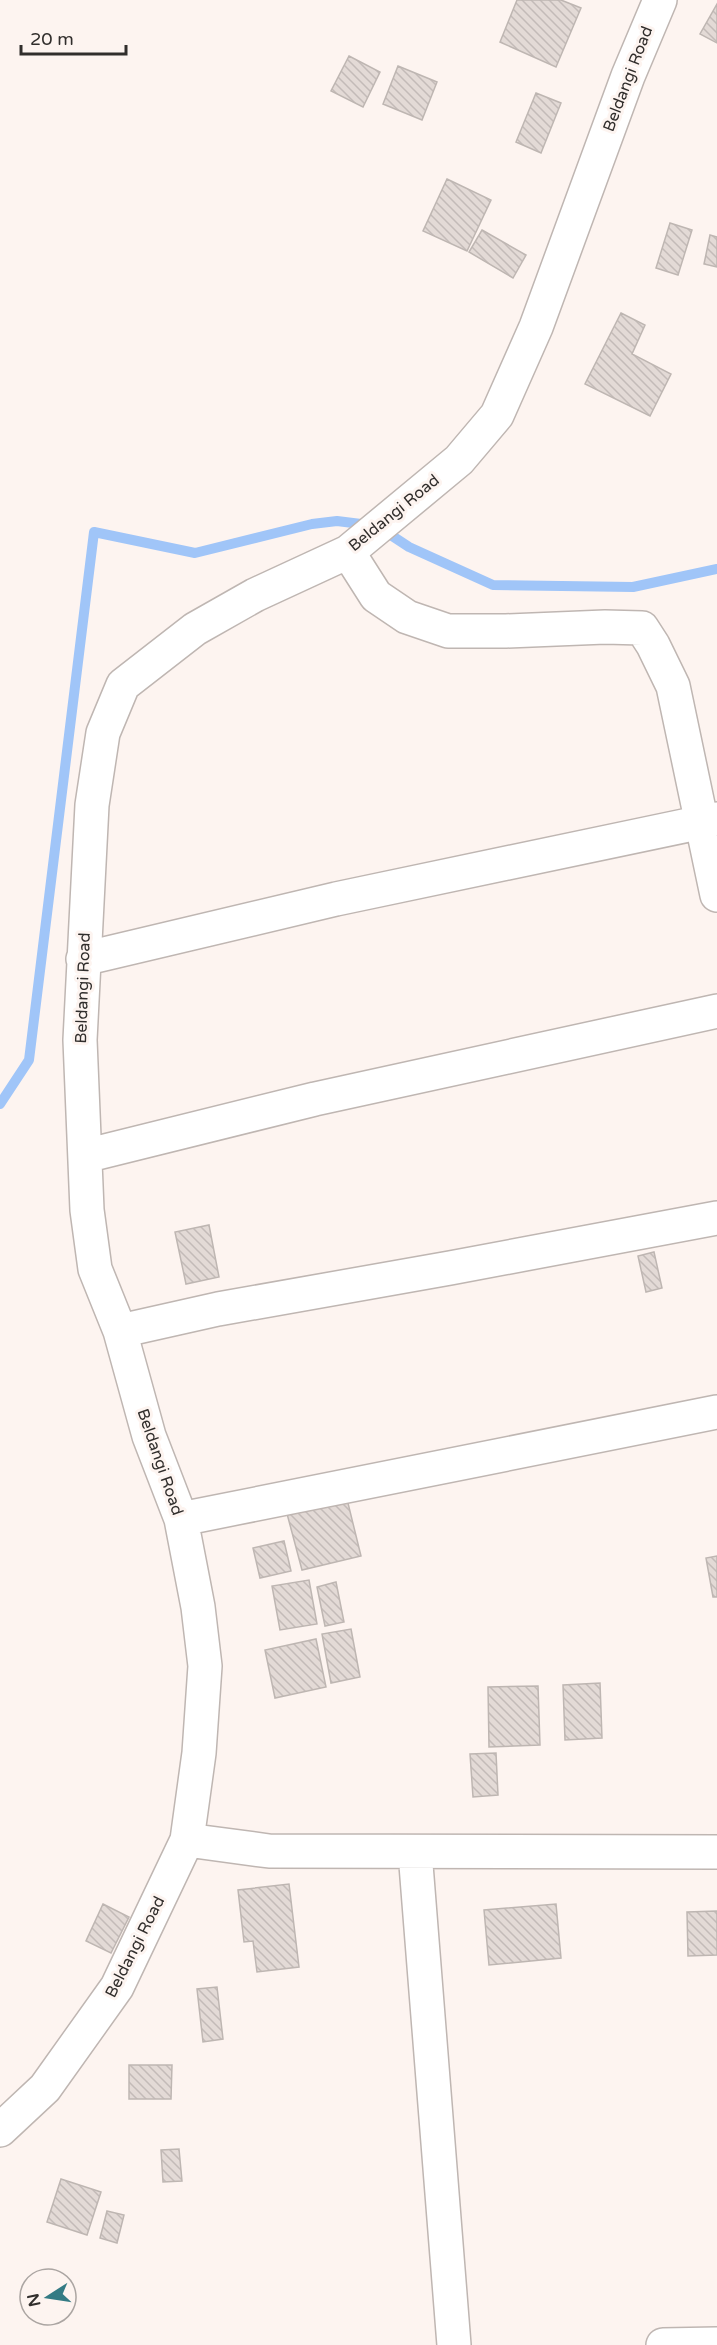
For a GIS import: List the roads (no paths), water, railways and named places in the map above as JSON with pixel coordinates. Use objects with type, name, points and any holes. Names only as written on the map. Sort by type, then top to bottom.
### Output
[{"type":"street","name":"Beldangi Road","points":[[0,2130],[45,2088],[117,1987],[187,1839],[199,1753],[205,1666],[198,1607],[181,1519],[148,1436],[120,1331],[95,1269],[87,1210],[80,1040],[92,806],[103,733],[123,685],[195,629],[255,595],[348,552],[459,460],[497,415],[536,327],[628,76],[660,0]]},
{"type":"street","points":[[348,552],[376,596],[407,617],[448,631],[642,628],[673,686],[709,821],[717,895]]},
{"type":"street","points":[[83,959],[336,899],[709,821]]},
{"type":"street","points":[[85,1156],[315,1099],[717,1011]]},
{"type":"street","points":[[120,1331],[218,1309],[717,1218]]},
{"type":"street","points":[[181,1519],[717,1412]]},
{"type":"street","points":[[187,1839],[269,1851],[717,1852]]},
{"type":"street","points":[[415,1852],[454,2345]]},
{"type":"street","points":[[663,2345],[717,2343]]},
{"type":"waterway","points":[[0,1104],[29,1060],[94,532],[195,553],[312,524],[337,521],[377,526],[409,547],[493,585],[633,587],[717,569]]}]
